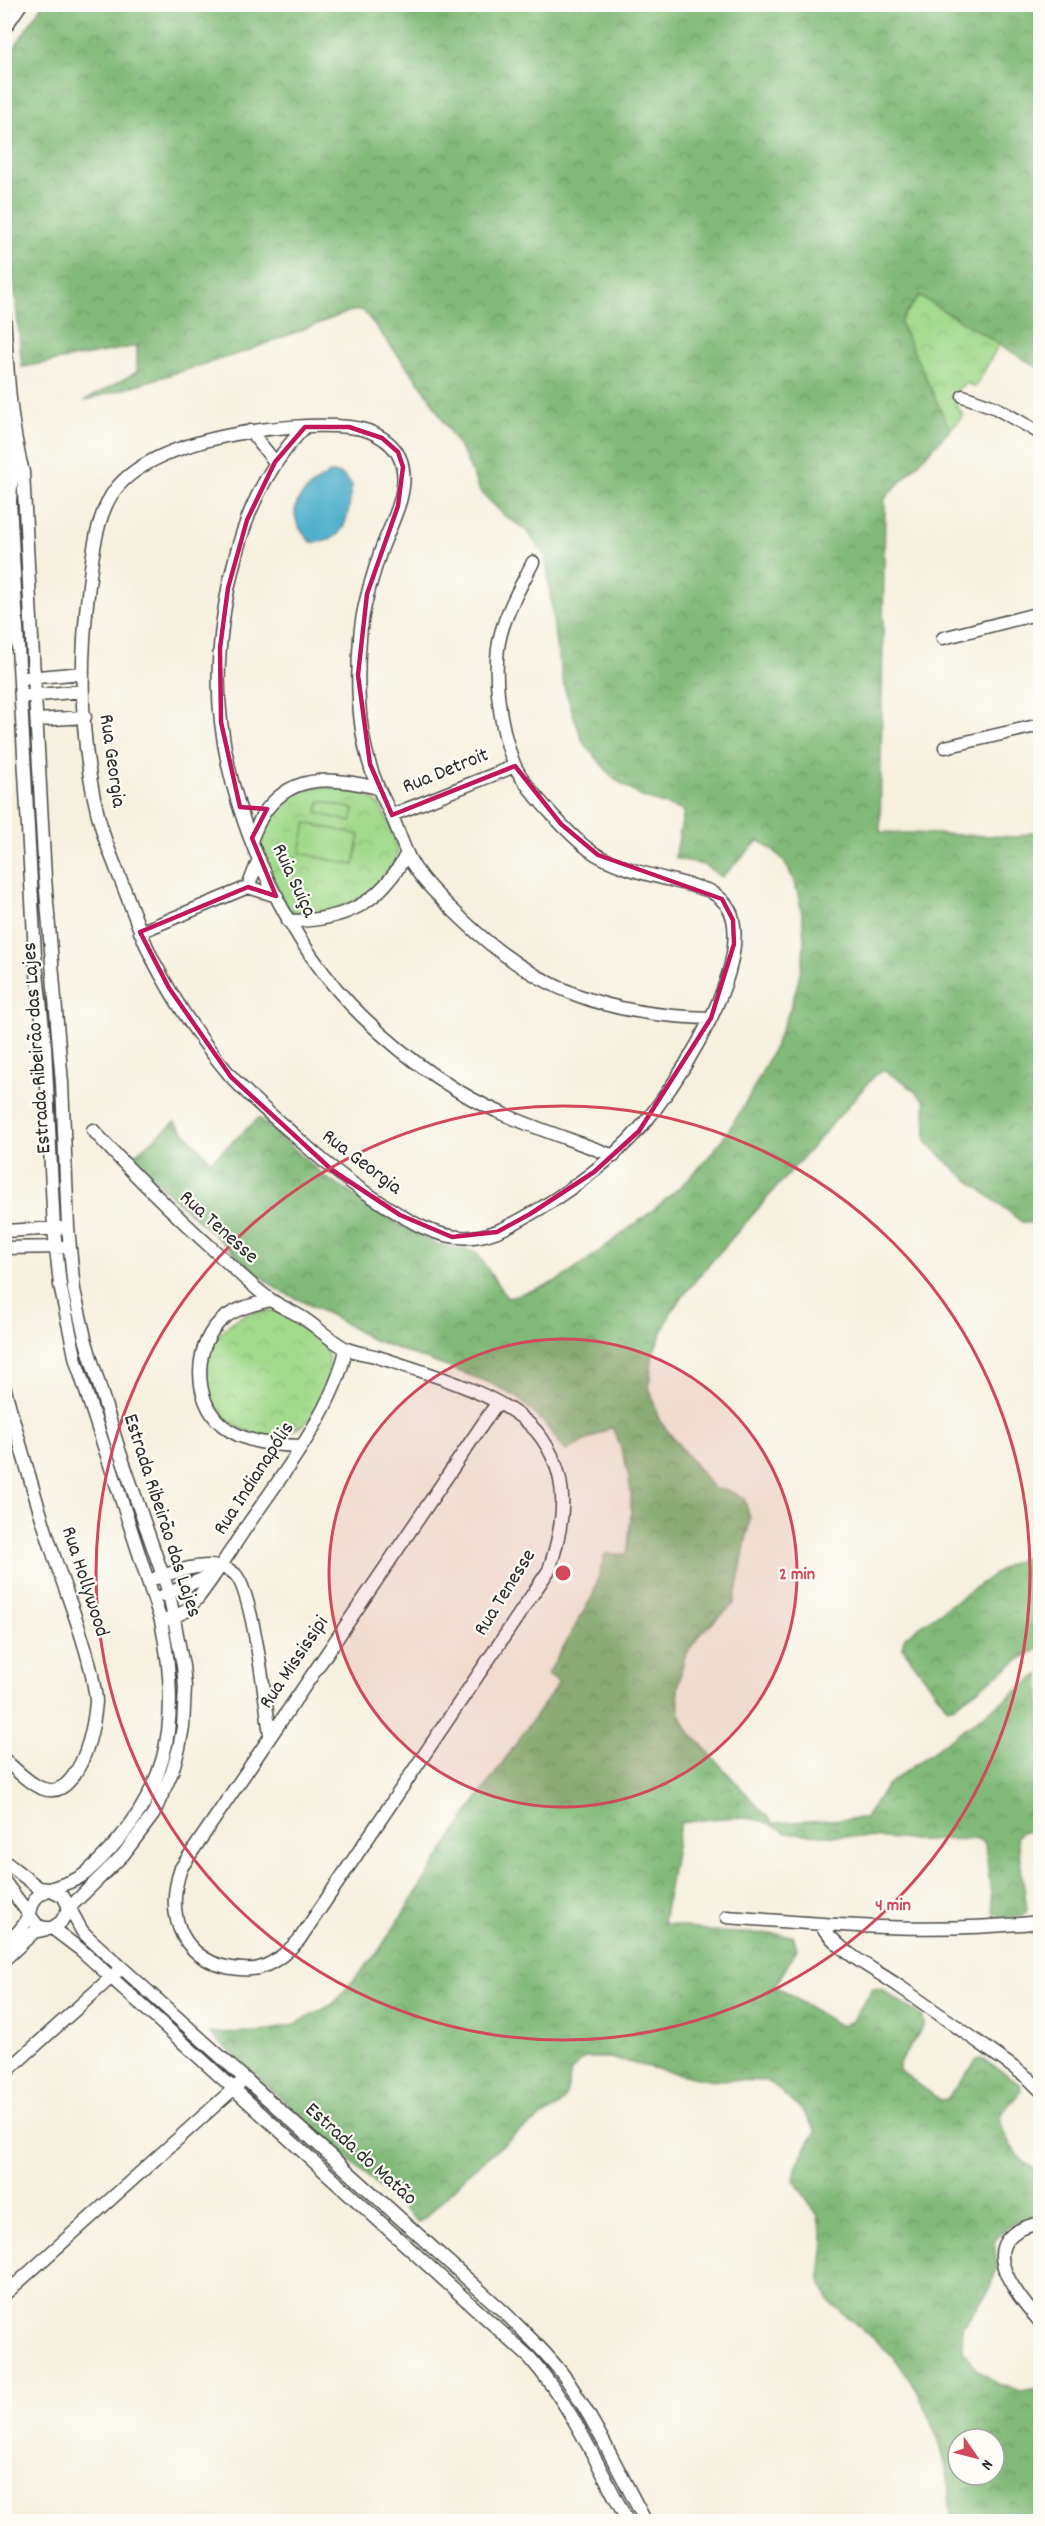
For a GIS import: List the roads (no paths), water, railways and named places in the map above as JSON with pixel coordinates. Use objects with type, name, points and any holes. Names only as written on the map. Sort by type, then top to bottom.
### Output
[{"type":"street","points":[[4,29],[21,4]]},
{"type":"street","points":[[4,311],[8,376],[18,452]]},
{"type":"street","points":[[963,396],[994,407],[1041,433]]},
{"type":"street","name":"Rua Georgia","points":[[378,788],[370,764],[361,718],[358,675],[361,630],[367,594],[398,506],[404,476],[398,452],[382,438],[369,431],[350,427],[274,427],[202,442],[158,459],[127,476],[109,498],[94,547],[87,595],[82,673],[91,784],[103,833],[140,932],[151,956],[199,1036],[231,1077],[332,1170],[400,1215],[434,1232],[452,1237],[474,1238],[497,1232],[566,1192],[614,1156],[639,1131],[664,1098],[711,1018],[730,965],[734,944],[733,920],[722,899],[710,891],[627,867],[598,855],[579,842],[561,824],[515,766],[503,724],[496,669],[501,635],[510,607],[533,562]]},
{"type":"street","name":"Ruia Suiça","points":[[305,427],[275,462],[260,489],[237,548],[222,629],[218,685],[221,722],[230,772],[259,859],[288,921],[317,966],[364,1018],[431,1074],[506,1116],[614,1156]]},
{"type":"street","points":[[250,431],[275,462]]},
{"type":"street","name":"Estrada Ribeirão das Lajes","points":[[18,452],[7,496],[24,733],[35,955],[45,1046],[54,1229],[60,1285],[76,1361],[161,1621],[169,1657],[171,1713],[163,1759],[154,1786],[140,1813],[119,1840],[85,1874],[73,1883],[49,1889]]},
{"type":"street","name":"Estrada Ribeirão das Lajes","points":[[18,452],[23,472],[45,878],[62,1083],[68,1227],[75,1298],[119,1450],[169,1593],[175,1617],[185,1687],[183,1727],[172,1772],[153,1815],[100,1880],[69,1908]]},
{"type":"street","points":[[7,496],[24,500]]},
{"type":"street","points":[[943,638],[1041,613]]},
{"type":"street","points":[[20,679],[82,673]]},
{"type":"street","points":[[21,697],[84,691]]},
{"type":"street","points":[[24,733],[37,726],[85,717]]},
{"type":"street","points":[[945,747],[1041,725]]},
{"type":"street","name":"Rua Detroit","points":[[392,815],[515,766]]},
{"type":"street","name":"Rua Detroit","points":[[267,809],[288,791],[310,782],[334,779],[378,788]]},
{"type":"street","points":[[378,788],[414,867],[482,938],[532,975],[585,998],[634,1013],[711,1018]]},
{"type":"street","points":[[240,807],[267,809],[252,838]]},
{"type":"street","points":[[288,921],[326,918],[363,905],[391,880],[407,853]]},
{"type":"street","points":[[248,887],[259,859]]},
{"type":"street","points":[[140,932],[248,887],[277,896]]},
{"type":"street","name":"Rua Tenesse","points":[[93,1130],[161,1203],[271,1300],[301,1317],[346,1349],[451,1382],[497,1402],[519,1415],[537,1432],[549,1452],[561,1482],[563,1515],[560,1538],[549,1570],[299,1940],[282,1957],[261,1968],[236,1969],[213,1964],[198,1955]]},
{"type":"street","points":[[4,1231],[68,1227]]},
{"type":"street","points":[[4,1248],[70,1246]]},
{"type":"street","points":[[271,1300],[231,1314],[223,1319],[214,1330],[204,1348],[200,1370],[201,1390],[210,1410],[221,1425],[238,1435],[264,1444],[300,1446]]},
{"type":"street","name":"Rua Indianapólis","points":[[175,1617],[197,1599],[218,1571],[300,1446],[339,1377],[346,1349]]},
{"type":"street","name":"Rua Hollywood","points":[[4,1386],[11,1435],[81,1630],[96,1700],[85,1755],[63,1787],[56,1791],[45,1791],[27,1780],[4,1759]]},
{"type":"street","name":"Rua Mississipi","points":[[198,1955],[184,1938],[177,1922],[174,1905],[175,1886],[181,1868],[497,1402]]},
{"type":"street","points":[[149,1580],[202,1566],[236,1575],[243,1590],[257,1647],[270,1735]]},
{"type":"street","points":[[154,1599],[218,1571]]},
{"type":"street","points":[[161,1621],[175,1617]]},
{"type":"street","name":"Estrada do Matão","points":[[4,1861],[39,1888],[49,1889],[63,1896],[82,1931],[487,2296],[544,2352],[566,2378],[591,2418],[646,2522]]},
{"type":"street","points":[[4,1881],[37,1925],[45,1929],[52,1928]]},
{"type":"street","points":[[4,1945],[20,1930],[30,1913],[34,1899],[49,1889]]},
{"type":"street","points":[[4,1960],[34,1932],[52,1928],[61,1922],[69,1908]]},
{"type":"street","points":[[727,1917],[895,1927],[1011,1925],[1041,1922]]},
{"type":"street","points":[[820,1924],[846,1953],[902,1988],[1040,2087]]},
{"type":"street","name":"Estrada do Matão","points":[[52,1928],[81,1950],[530,2358],[547,2377],[574,2420],[628,2522]]},
{"type":"street","points":[[4,2074],[122,1967]]},
{"type":"street","points":[[4,2295],[244,2079]]},
{"type":"street","points":[[1041,2223],[1016,2232],[1005,2247],[1003,2255],[1009,2283],[1041,2322]]},
{"type":"water","points":[[330,473],[341,474],[352,485],[347,517],[339,533],[332,538],[323,542],[311,542],[301,531],[296,520],[297,503],[310,487]]}]
